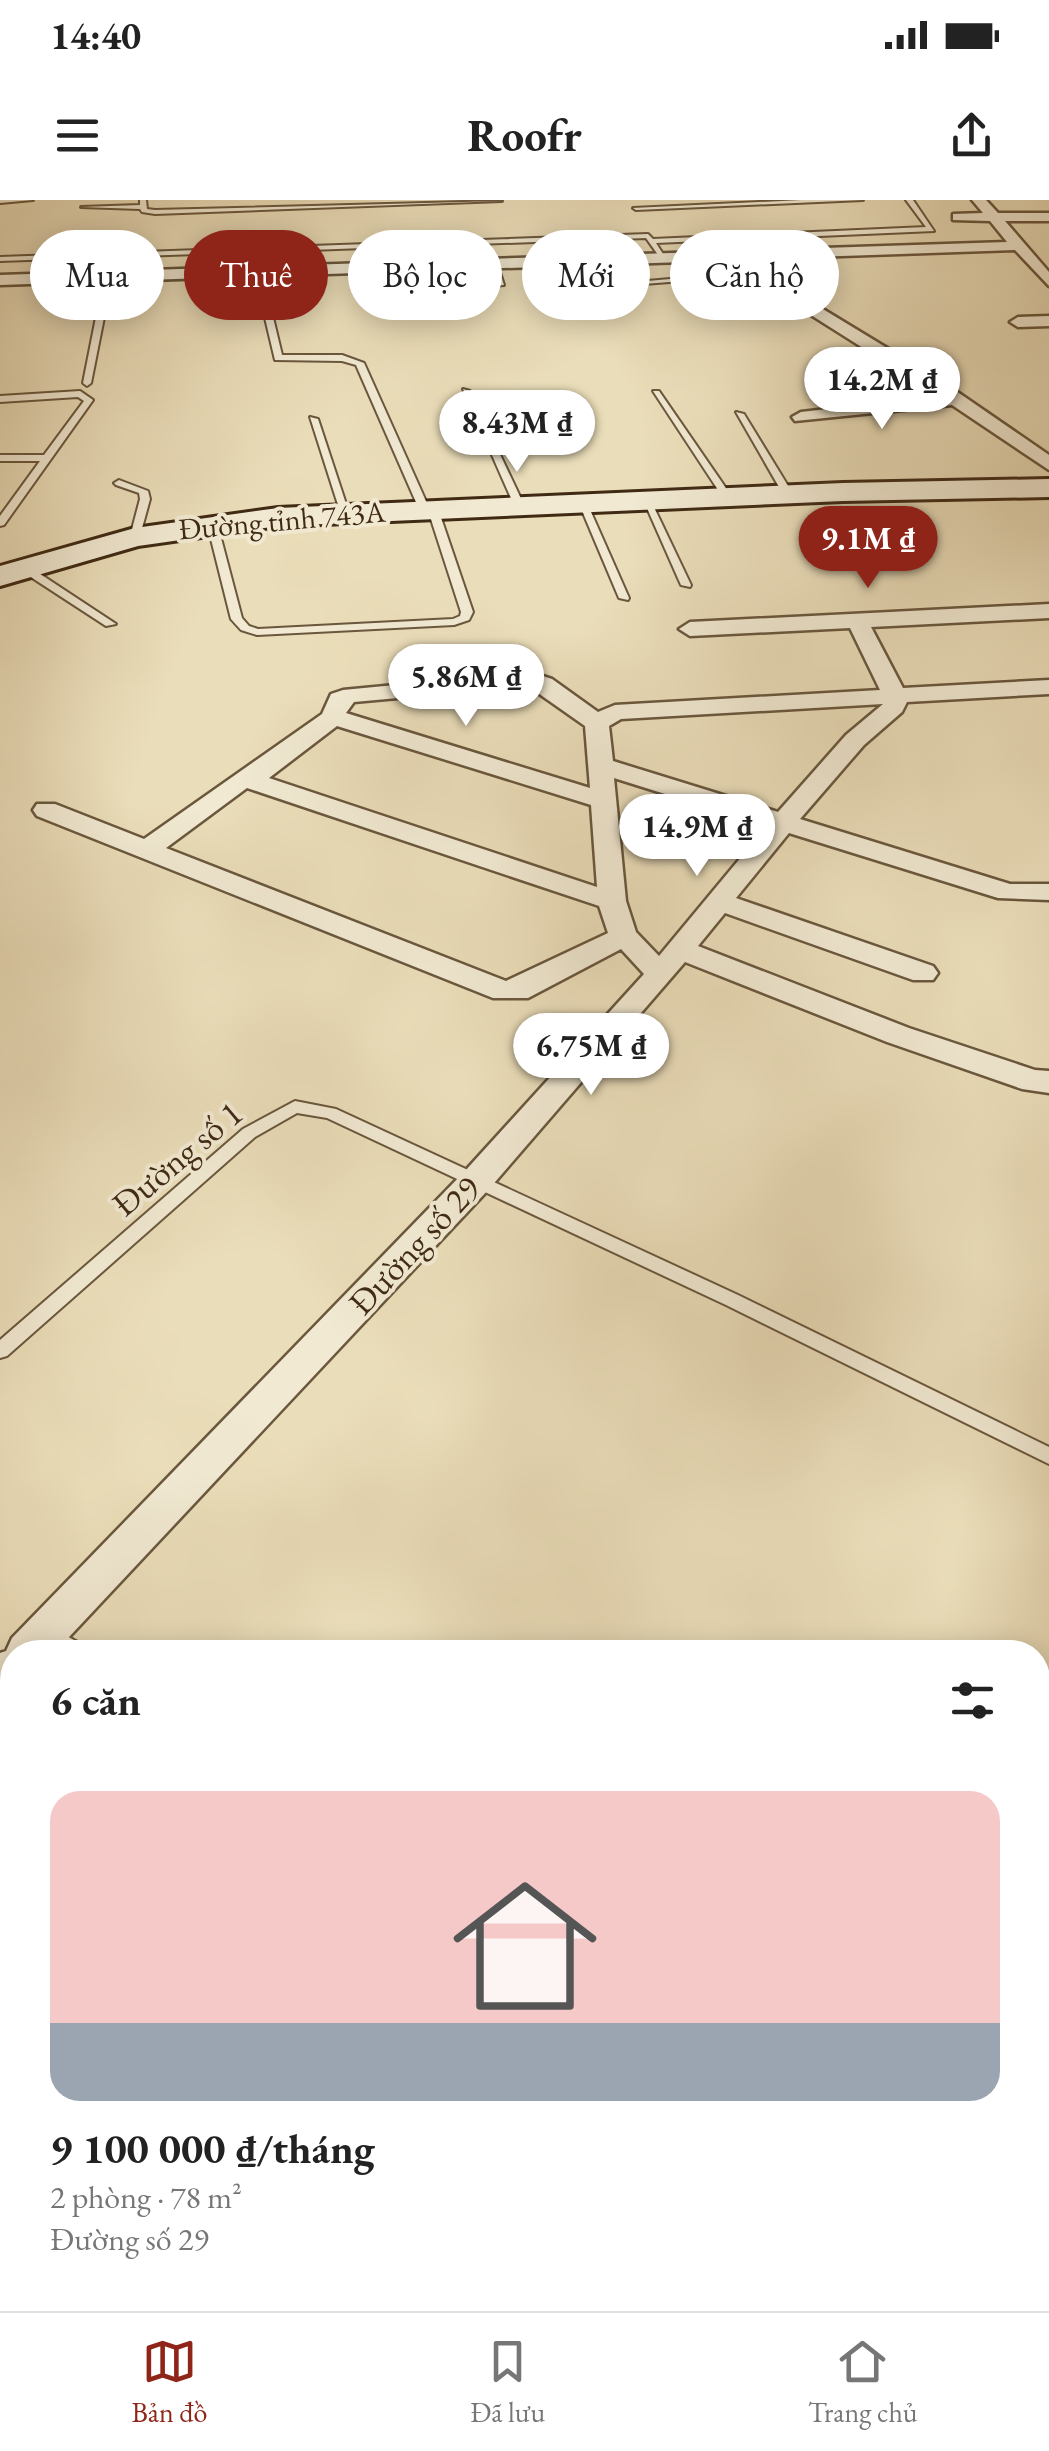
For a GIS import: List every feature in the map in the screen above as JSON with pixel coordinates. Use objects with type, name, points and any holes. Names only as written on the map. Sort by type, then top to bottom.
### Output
[{"type":"main road","name":"Đường tỉnh 743A","points":[[7,572],[135,537],[212,523],[346,511],[1049,488]]},
{"type":"street","points":[[980,201],[1049,200]]},
{"type":"street","points":[[980,201],[1018,246],[1040,259],[1049,280]]},
{"type":"street","points":[[978,245],[954,213],[991,218],[1049,216]]},
{"type":"street","points":[[839,250],[1018,246]]},
{"type":"street","points":[[502,263],[670,257]]},
{"type":"street","points":[[164,276],[348,269]]},
{"type":"street","points":[[0,280],[30,279]]},
{"type":"street","points":[[832,320],[958,400],[1049,464]]},
{"type":"street","points":[[1018,322],[1049,320]]},
{"type":"street","points":[[802,417],[958,400]]},
{"type":"street","points":[[690,629],[1049,611]]},
{"type":"street","points":[[782,822],[855,740],[894,707],[894,695],[856,618]]},
{"type":"street","points":[[250,780],[333,717],[339,699],[351,695],[530,679],[544,684],[597,722]]},
{"type":"street","points":[[597,722],[615,712],[1049,687]]},
{"type":"street","points":[[333,717],[606,801]]},
{"type":"street","points":[[597,722],[612,901],[624,936],[669,962],[1034,1081],[1049,1082]]},
{"type":"street","points":[[599,765],[1008,892],[1049,892]]},
{"type":"street","points":[[147,850],[238,781],[250,780],[612,901]]},
{"type":"street","points":[[46,810],[503,991],[518,991],[624,936]]},
{"type":"street","name":"Đường số 29","points":[[54,1640],[476,1180],[669,962],[782,822]]},
{"type":"street","points":[[717,901],[922,973]]},
{"type":"lane","points":[[0,201],[30,200]]},
{"type":"lane","points":[[84,207],[143,204],[144,211],[155,212],[499,200]]},
{"type":"lane","points":[[646,230],[633,204],[860,200]]},
{"type":"lane","points":[[660,257],[650,238],[932,229],[909,200]]},
{"type":"lane","points":[[804,202],[814,212]]},
{"type":"lane","points":[[752,215],[868,210]]},
{"type":"lane","points":[[0,259],[522,242]]},
{"type":"lane","points":[[87,383],[100,320]]},
{"type":"lane","points":[[212,523],[237,619],[245,628],[257,632],[295,632],[454,622],[465,618],[467,612],[429,509],[360,363],[342,358],[278,358],[269,320]]},
{"type":"lane","points":[[466,391],[519,506]]},
{"type":"lane","points":[[656,392],[727,497]]},
{"type":"lane","points":[[0,399],[80,394],[89,400],[0,523]]},
{"type":"lane","points":[[738,414],[788,494]]},
{"type":"lane","points":[[313,418],[346,511]]},
{"type":"lane","points":[[0,458],[48,458]]},
{"type":"lane","points":[[118,483],[144,491],[146,499],[135,537]]},
{"type":"lane","points":[[646,501],[686,585]]},
{"type":"lane","points":[[582,503],[624,598]]},
{"type":"lane","points":[[7,572],[110,624]]},
{"type":"lane","name":"Đường số 1","points":[[0,1352],[249,1133],[295,1107],[330,1113],[476,1180],[1049,1456]]}]
